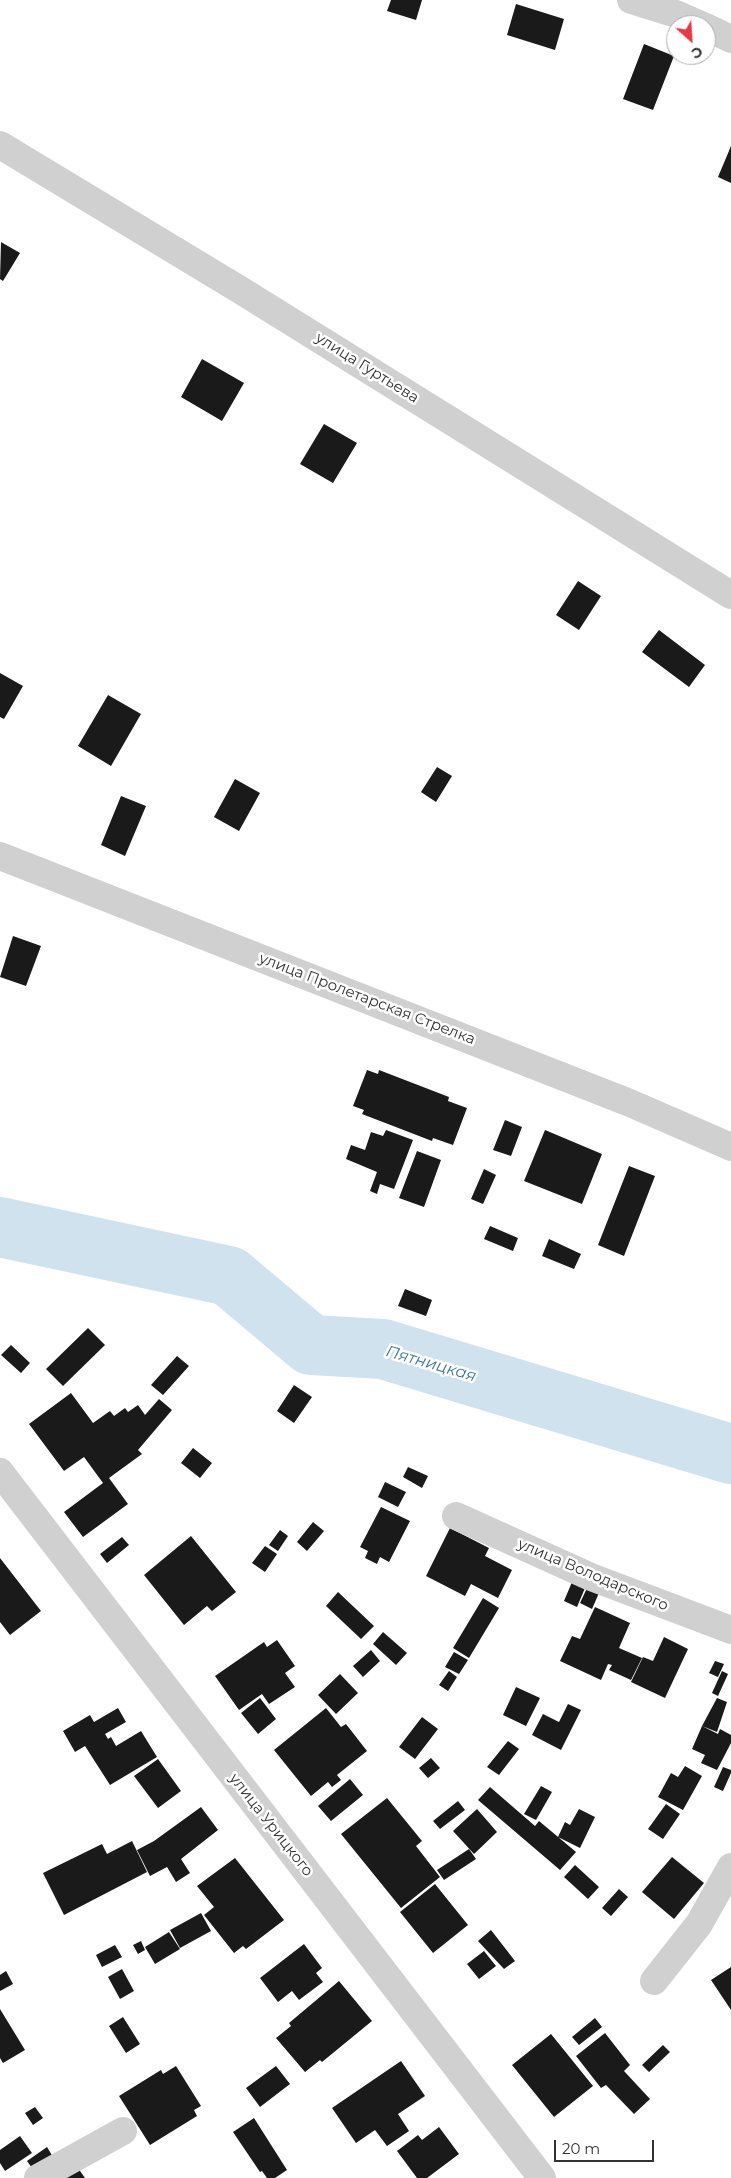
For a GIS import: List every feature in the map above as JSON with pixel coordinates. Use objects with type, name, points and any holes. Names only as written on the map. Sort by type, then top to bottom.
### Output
[{"type":"street","points":[[631,0],[678,15]]},
{"type":"street","points":[[716,32],[731,39]]},
{"type":"street","name":"улица Гуртьева","points":[[0,145],[246,293],[731,594]]},
{"type":"street","name":"улица Пролетарская Стрелка","points":[[0,856],[630,1103],[731,1147]]},
{"type":"street","name":"улица Урицкого","points":[[0,1472],[542,2178]]},
{"type":"street","name":"улица Володарского","points":[[456,1516],[591,1577],[731,1630]]},
{"type":"street","points":[[654,1981],[699,1924],[731,1867]]},
{"type":"street","points":[[38,2178],[123,2131]]},
{"type":"building","points":[[391,0],[422,0],[416,20],[387,11]]},
{"type":"building","points":[[516,4],[564,19],[555,50],[507,35]]},
{"type":"building","points":[[644,44],[666,53],[666,65],[670,65],[653,110],[623,99]]},
{"type":"building","points":[[731,146],[731,183],[718,177]]},
{"type":"building","points":[[1,242],[20,253],[3,281],[0,279]]},
{"type":"building","points":[[202,359],[244,383],[222,421],[181,397]]},
{"type":"building","points":[[324,424],[357,443],[333,483],[300,464]]},
{"type":"building","points":[[578,581],[601,596],[579,630],[556,615]]},
{"type":"building","points":[[659,630],[705,665],[689,687],[642,652]]},
{"type":"building","points":[[0,673],[23,686],[4,719],[0,717]]},
{"type":"building","points":[[108,695],[141,714],[111,766],[78,746]]},
{"type":"building","points":[[437,767],[452,776],[436,802],[421,792]]},
{"type":"building","points":[[235,779],[260,793],[239,831],[214,817]]},
{"type":"building","points":[[121,796],[146,806],[125,856],[101,845]]},
{"type":"building","points":[[13,936],[41,946],[26,986],[0,977]]},
{"type":"building","points":[[367,1070],[378,1074],[379,1070],[449,1097],[448,1101],[467,1108],[453,1145],[433,1138],[432,1141],[362,1114],[364,1110],[353,1106]]},
{"type":"building","points":[[505,1120],[522,1127],[511,1156],[493,1150]]},
{"type":"building","points":[[386,1130],[413,1140],[394,1189],[380,1184],[377,1194],[370,1191],[377,1172],[346,1159],[351,1145],[365,1150],[371,1132],[383,1136]]},
{"type":"building","points":[[545,1130],[602,1154],[582,1204],[524,1181]]},
{"type":"building","points":[[417,1151],[441,1160],[424,1207],[399,1198]]},
{"type":"building","points":[[629,1166],[655,1176],[624,1256],[598,1245]]},
{"type":"building","points":[[484,1169],[496,1175],[483,1204],[471,1199]]},
{"type":"building","points":[[490,1226],[518,1238],[513,1251],[484,1239]]},
{"type":"building","points":[[549,1239],[581,1254],[574,1269],[542,1256]]},
{"type":"building","points":[[405,1289],[432,1300],[426,1316],[398,1306]]},
{"type":"building","points":[[88,1328],[105,1345],[63,1386],[46,1369]]},
{"type":"building","points":[[11,1345],[30,1363],[21,1373],[1,1355]]},
{"type":"building","points":[[177,1356],[189,1366],[163,1395],[151,1385]]},
{"type":"building","points":[[294,1385],[312,1397],[294,1423],[277,1411]]},
{"type":"building","points":[[71,1393],[93,1423],[110,1411],[114,1416],[125,1408],[128,1412],[138,1405],[145,1415],[159,1399],[172,1410],[138,1450],[142,1454],[109,1478],[128,1504],[83,1537],[64,1512],[103,1483],[84,1457],[64,1471],[29,1424]]},
{"type":"building","points":[[193,1448],[212,1463],[200,1478],[181,1463]]},
{"type":"building","points":[[408,1467],[428,1476],[422,1488],[403,1477]]},
{"type":"building","points":[[385,1482],[406,1492],[398,1507],[378,1497]]},
{"type":"building","points":[[381,1507],[410,1521],[389,1562],[380,1557],[377,1564],[365,1558],[368,1551],[360,1547]]},
{"type":"building","points":[[313,1522],[324,1531],[307,1551],[297,1542]]},
{"type":"building","points":[[450,1528],[489,1548],[485,1556],[512,1570],[498,1598],[471,1584],[465,1596],[426,1576]]},
{"type":"building","points":[[280,1530],[288,1536],[278,1551],[269,1545]]},
{"type":"building","points":[[191,1536],[236,1592],[212,1611],[207,1606],[184,1625],[144,1575]]},
{"type":"building","points":[[122,1537],[129,1545],[107,1563],[100,1554]]},
{"type":"building","points":[[265,1546],[277,1554],[265,1572],[252,1563]]},
{"type":"building","points":[[0,1558],[41,1611],[10,1635],[0,1622]]},
{"type":"building","points":[[572,1582],[585,1588],[577,1607],[564,1601]]},
{"type":"building","points":[[587,1588],[599,1593],[592,1609],[580,1603]]},
{"type":"building","points":[[338,1592],[374,1626],[361,1639],[326,1606]]},
{"type":"building","points":[[483,1598],[499,1608],[469,1658],[453,1648]]},
{"type":"building","points":[[595,1607],[630,1623],[619,1648],[642,1658],[631,1680],[609,1670],[612,1665],[608,1664],[601,1680],[560,1661],[572,1636],[580,1639]]},
{"type":"building","points":[[383,1632],[407,1653],[396,1665],[373,1644]]},
{"type":"building","points":[[664,1637],[688,1649],[665,1698],[631,1682],[643,1657],[653,1661]]},
{"type":"building","points":[[277,1640],[295,1666],[285,1673],[295,1687],[269,1704],[262,1694],[239,1710],[215,1676],[264,1642],[267,1647]]},
{"type":"building","points":[[371,1650],[380,1661],[363,1677],[353,1666]]},
{"type":"building","points":[[454,1652],[468,1660],[459,1674],[445,1667]]},
{"type":"building","points":[[715,1661],[724,1664],[718,1677],[709,1673]]},
{"type":"building","points":[[449,1671],[457,1677],[448,1691],[439,1685]]},
{"type":"building","points":[[722,1671],[728,1674],[718,1696],[712,1693]]},
{"type":"building","points":[[340,1674],[358,1693],[336,1714],[318,1695]]},
{"type":"building","points":[[516,1687],[540,1698],[526,1726],[503,1715]]},
{"type":"building","points":[[260,1698],[276,1719],[258,1734],[241,1713]]},
{"type":"building","points":[[717,1698],[727,1702],[717,1732],[702,1726]]},
{"type":"building","points":[[568,1704],[581,1710],[561,1750],[532,1735],[543,1714],[559,1722]]},
{"type":"building","points":[[118,1708],[126,1722],[105,1734],[108,1739],[111,1737],[116,1746],[141,1731],[157,1757],[110,1785],[85,1746],[75,1752],[63,1731],[90,1715],[94,1722]]},
{"type":"building","points":[[326,1708],[341,1727],[346,1724],[367,1751],[337,1775],[341,1780],[332,1787],[328,1782],[311,1796],[274,1750]]},
{"type":"building","points":[[422,1717],[438,1729],[415,1759],[399,1747]]},
{"type":"building","points":[[702,1726],[718,1734],[720,1729],[731,1735],[731,1743],[717,1770],[701,1763],[705,1755],[692,1749]]},
{"type":"building","points":[[508,1741],[519,1749],[499,1775],[487,1767]]},
{"type":"building","points":[[431,1758],[440,1768],[428,1778],[419,1768]]},
{"type":"building","points":[[158,1759],[181,1791],[158,1808],[134,1776]]},
{"type":"building","points":[[685,1766],[702,1776],[683,1810],[658,1797],[671,1773],[678,1777]]},
{"type":"building","points":[[723,1767],[731,1770],[731,1773],[723,1791],[714,1787]]},
{"type":"building","points":[[350,1779],[363,1795],[331,1821],[318,1806]]},
{"type":"building","points":[[541,1786],[552,1792],[536,1820],[524,1814]]},
{"type":"building","points":[[490,1787],[535,1826],[539,1821],[576,1852],[560,1870],[478,1800]]},
{"type":"building","points":[[387,1798],[422,1841],[416,1846],[440,1877],[401,1908],[341,1834]]},
{"type":"building","points":[[458,1801],[465,1810],[440,1829],[433,1821]]},
{"type":"building","points":[[666,1804],[680,1814],[663,1839],[648,1829]]},
{"type":"building","points":[[201,1807],[218,1830],[181,1859],[190,1873],[176,1882],[167,1867],[150,1876],[137,1850],[154,1841]]},
{"type":"building","points":[[477,1809],[497,1832],[474,1854],[453,1831]]},
{"type":"building","points":[[579,1809],[595,1817],[580,1848],[558,1837],[565,1822],[570,1825]]},
{"type":"building","points":[[132,1841],[147,1872],[64,1915],[43,1873],[102,1844],[107,1854]]},
{"type":"building","points":[[469,1849],[476,1859],[444,1880],[437,1870]]},
{"type":"building","points":[[672,1857],[704,1883],[674,1919],[642,1892]]},
{"type":"building","points":[[235,1858],[284,1920],[246,1949],[243,1946],[234,1953],[204,1915],[214,1907],[197,1886]]},
{"type":"building","points":[[575,1865],[599,1887],[588,1899],[564,1877]]},
{"type":"building","points":[[435,1884],[468,1925],[433,1953],[400,1912]]},
{"type":"building","points":[[619,1889],[628,1897],[611,1916],[602,1908]]},
{"type":"building","points":[[201,1913],[211,1931],[180,1948],[170,1930]]},
{"type":"building","points":[[491,1930],[515,1961],[504,1969],[478,1941]]},
{"type":"building","points":[[169,1932],[180,1949],[155,1964],[145,1947]]},
{"type":"building","points":[[141,1941],[145,1950],[138,1954],[133,1945]]},
{"type":"building","points":[[304,1944],[322,1968],[316,1973],[323,1982],[299,2000],[292,1991],[278,2002],[260,1978]]},
{"type":"building","points":[[115,1945],[122,1957],[102,1967],[96,1955]]},
{"type":"building","points":[[484,1951],[496,1966],[479,1979],[467,1964]]},
{"type":"building","points":[[731,1967],[731,2010],[711,1980]]},
{"type":"building","points":[[122,1969],[134,1991],[120,1999],[108,1977]]},
{"type":"building","points":[[6,1971],[13,1984],[0,1991],[0,1975]]},
{"type":"building","points":[[339,1981],[372,2021],[322,2062],[320,2060],[305,2072],[276,2038],[291,2026],[289,2023]]},
{"type":"building","points":[[0,2009],[25,2050],[3,2063],[0,2058]]},
{"type":"building","points":[[123,2017],[140,2044],[126,2053],[109,2026]]},
{"type":"building","points":[[595,2018],[602,2027],[579,2045],[572,2037]]},
{"type":"building","points":[[605,2033],[630,2065],[624,2071],[650,2099],[634,2114],[606,2085],[601,2088],[576,2056]]},
{"type":"building","points":[[551,2034],[593,2086],[554,2117],[512,2065]]},
{"type":"building","points":[[663,2045],[670,2052],[649,2072],[642,2065]]},
{"type":"building","points":[[401,2061],[425,2096],[398,2114],[409,2131],[387,2146],[375,2130],[356,2143],[332,2108]]},
{"type":"building","points":[[176,2066],[201,2106],[194,2110],[197,2116],[150,2145],[119,2096],[161,2070],[163,2074]]},
{"type":"building","points":[[276,2066],[290,2084],[260,2107],[246,2088]]},
{"type":"building","points":[[35,2107],[43,2118],[33,2125],[25,2113]]},
{"type":"building","points":[[254,2118],[287,2170],[275,2178],[267,2178],[262,2171],[260,2172],[233,2132]]},
{"type":"building","points":[[439,2127],[459,2154],[427,2178],[417,2178],[397,2151],[418,2135],[422,2140]]},
{"type":"building","points":[[20,2136],[32,2153],[5,2171],[0,2163],[0,2150]]},
{"type":"building","points":[[47,2147],[56,2162],[37,2175],[27,2161]]},
{"type":"building","points":[[78,2168],[85,2178],[63,2178]]},
{"type":"waterway","name":"Пятницкая","points":[[0,1227],[229,1276],[311,1345],[383,1349],[731,1454]]}]
